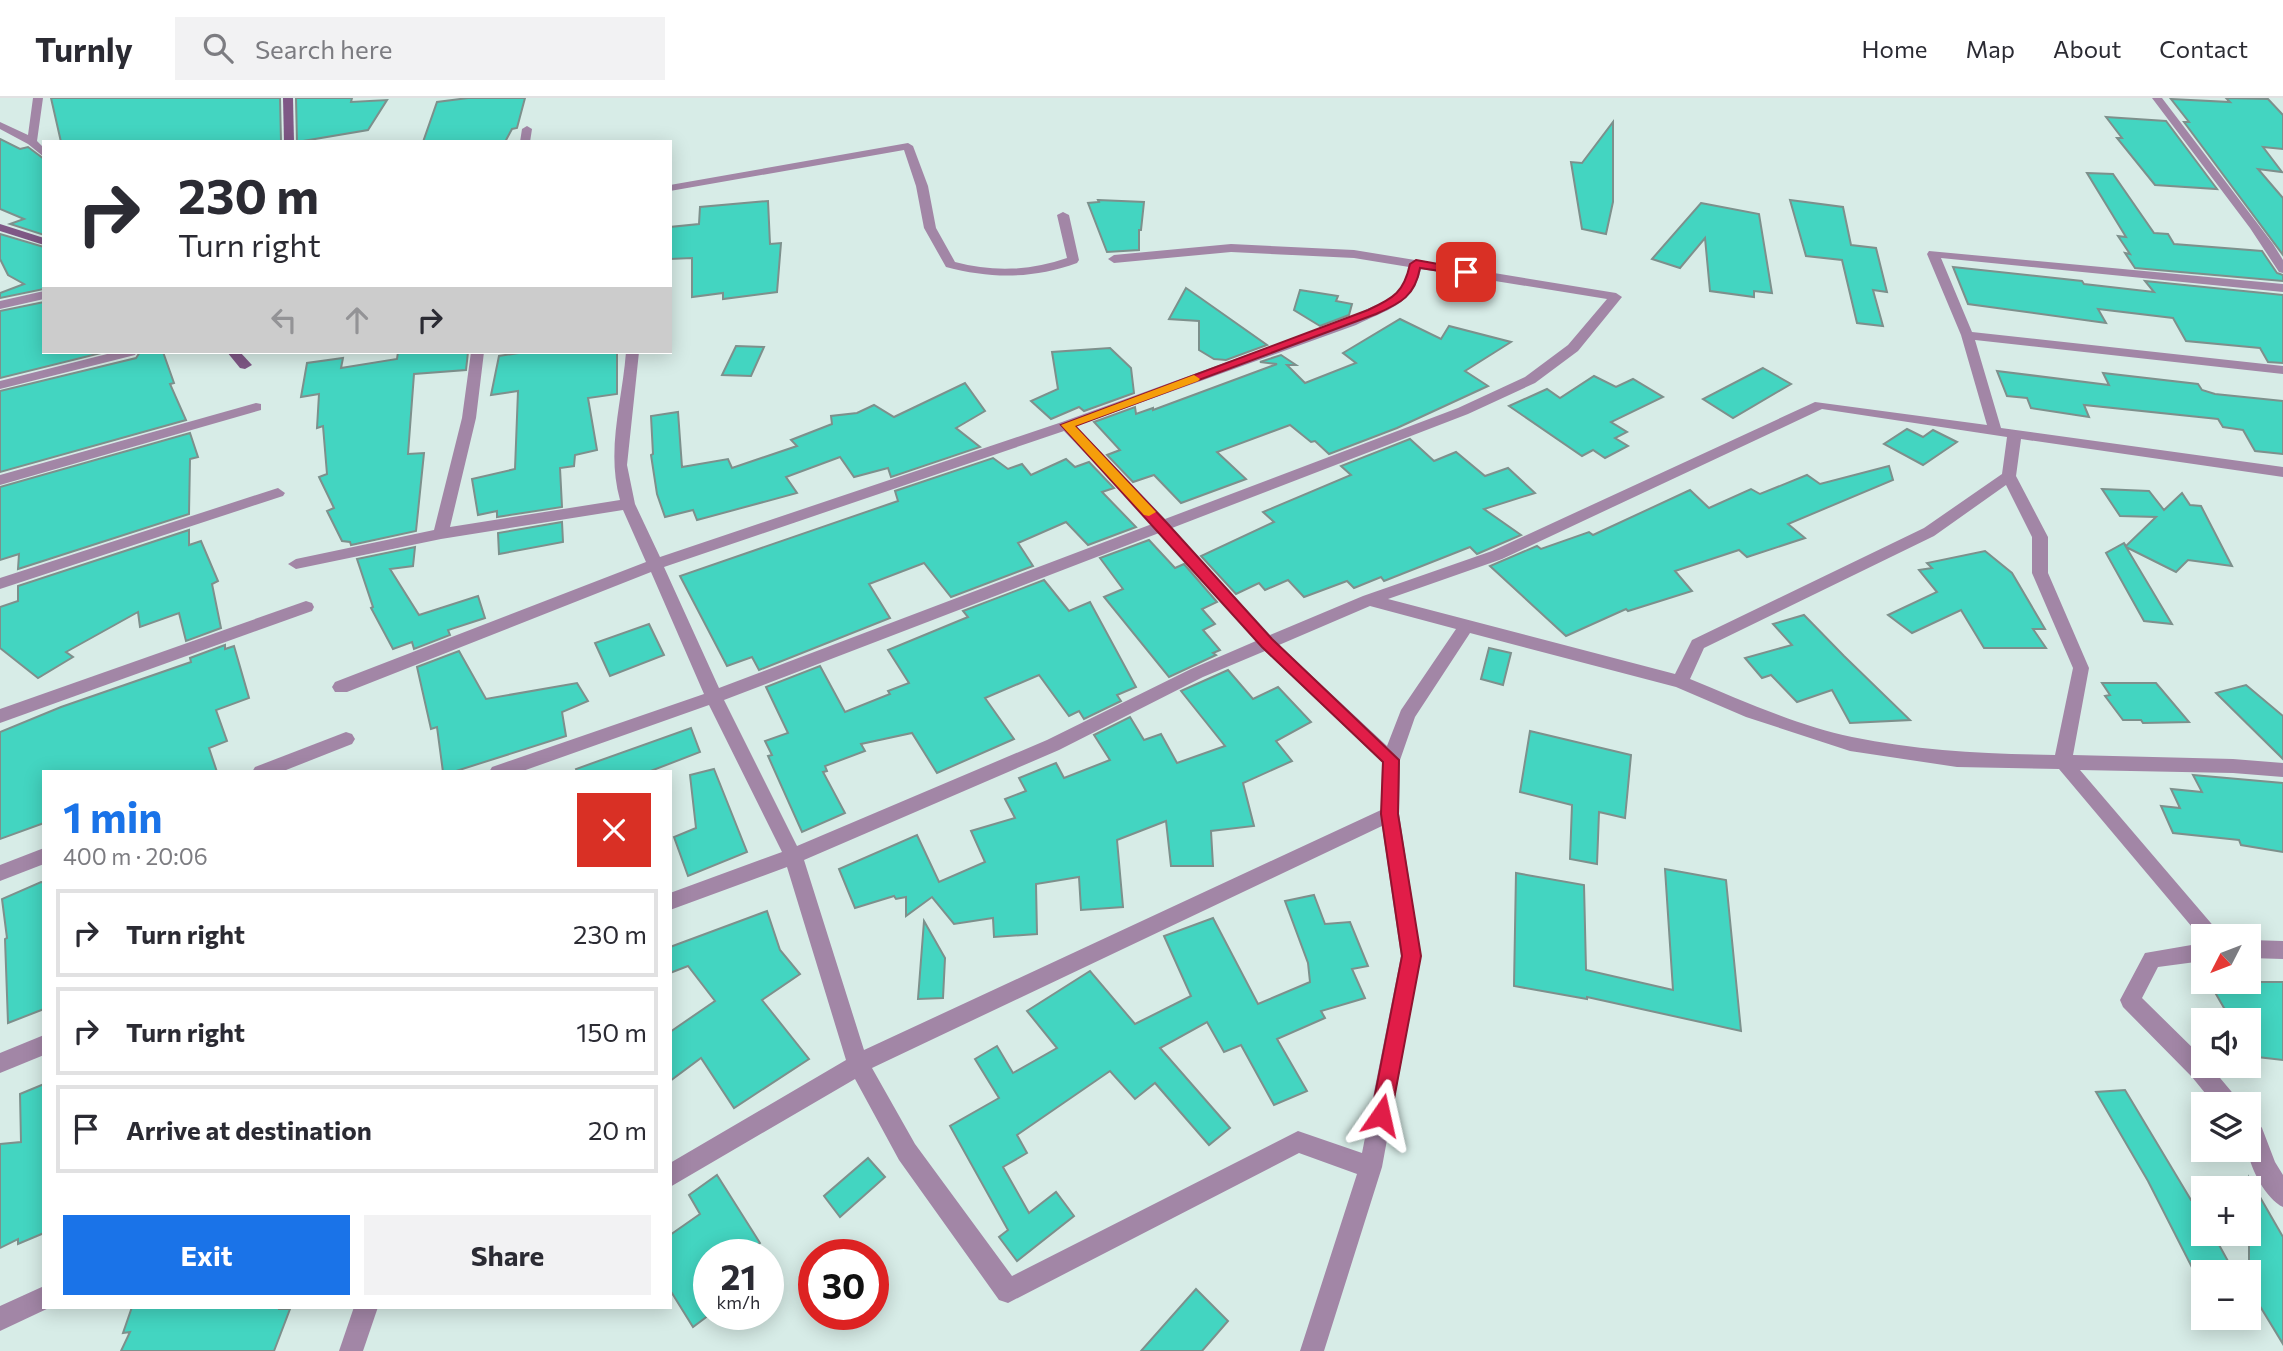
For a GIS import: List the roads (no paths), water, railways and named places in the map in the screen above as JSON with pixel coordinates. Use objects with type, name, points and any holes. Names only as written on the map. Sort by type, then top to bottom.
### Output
[{"type":"street","points":[[32,142],[38,98]]},
{"type":"street","points":[[288,98],[289,140]]},
{"type":"street","points":[[2157,98],[2192,148],[2269,244],[2283,269]]},
{"type":"street","points":[[0,125],[32,142],[42,152]]},
{"type":"street","points":[[524,140],[527,129]]},
{"type":"street","points":[[672,188],[908,146],[922,186],[930,228],[950,264],[980,273],[1043,271],[1073,260],[1063,215]]},
{"type":"street","points":[[4,231],[42,241]]},
{"type":"street","points":[[504,770],[715,697],[1463,411],[1530,380],[1573,348],[1616,297],[1354,254],[1231,248],[1114,259]]},
{"type":"street","points":[[1995,430],[1967,335],[1933,254],[2283,288]]},
{"type":"street","points":[[341,687],[654,565],[1067,425],[1362,317],[1393,302],[1411,286],[1416,264]]},
{"type":"street","points":[[0,305],[42,295]]},
{"type":"street","points":[[1967,335],[2283,370]]},
{"type":"street","points":[[0,385],[122,354]]},
{"type":"street","points":[[235,354],[245,365]]},
{"type":"street","points":[[441,534],[469,418],[477,354]]},
{"type":"street","points":[[633,354],[628,399],[621,426],[619,480],[628,504],[715,697],[793,856],[858,1063],[907,1152],[1008,1291],[1298,1142],[1371,1167]]},
{"type":"street","points":[[672,901],[793,856],[1053,745],[1197,673],[1369,600],[1497,555],[1820,404],[2283,472]]},
{"type":"street","points":[[0,480],[256,407]]},
{"type":"street","points":[[1067,425],[1163,526],[1267,643],[1391,760]]},
{"type":"street","points":[[2015,434],[2009,476],[2040,537],[2040,573],[2081,668],[2063,762]]},
{"type":"street","points":[[1680,682],[1698,645],[1929,532],[2009,476]]},
{"type":"street","points":[[0,584],[278,493]]},
{"type":"street","points":[[296,564],[441,534],[628,504]]},
{"type":"street","points":[[1369,600],[1680,682],[1752,712],[1850,744],[1957,760],[2233,766],[2283,770]]},
{"type":"street","points":[[0,716],[306,607]]},
{"type":"street","points":[[1312,1351],[1371,1167],[1411,956],[1390,814],[1391,760],[1407,715],[1467,625]]},
{"type":"street","points":[[266,770],[346,739]]},
{"type":"street","points":[[2063,762],[2202,924]]},
{"type":"street","points":[[672,1175],[858,1063],[1390,814]]},
{"type":"street","points":[[0,873],[42,857]]},
{"type":"street","points":[[2261,949],[2283,950]]},
{"type":"street","points":[[2191,954],[2152,959],[2130,1000],[2200,1070],[2218,1092]]},
{"type":"street","points":[[0,1063],[42,1046]]},
{"type":"street","points":[[2261,1155],[2266,1169],[2283,1195]]},
{"type":"street","points":[[0,1319],[42,1299]]},
{"type":"street","points":[[351,1351],[365,1309]]}]
